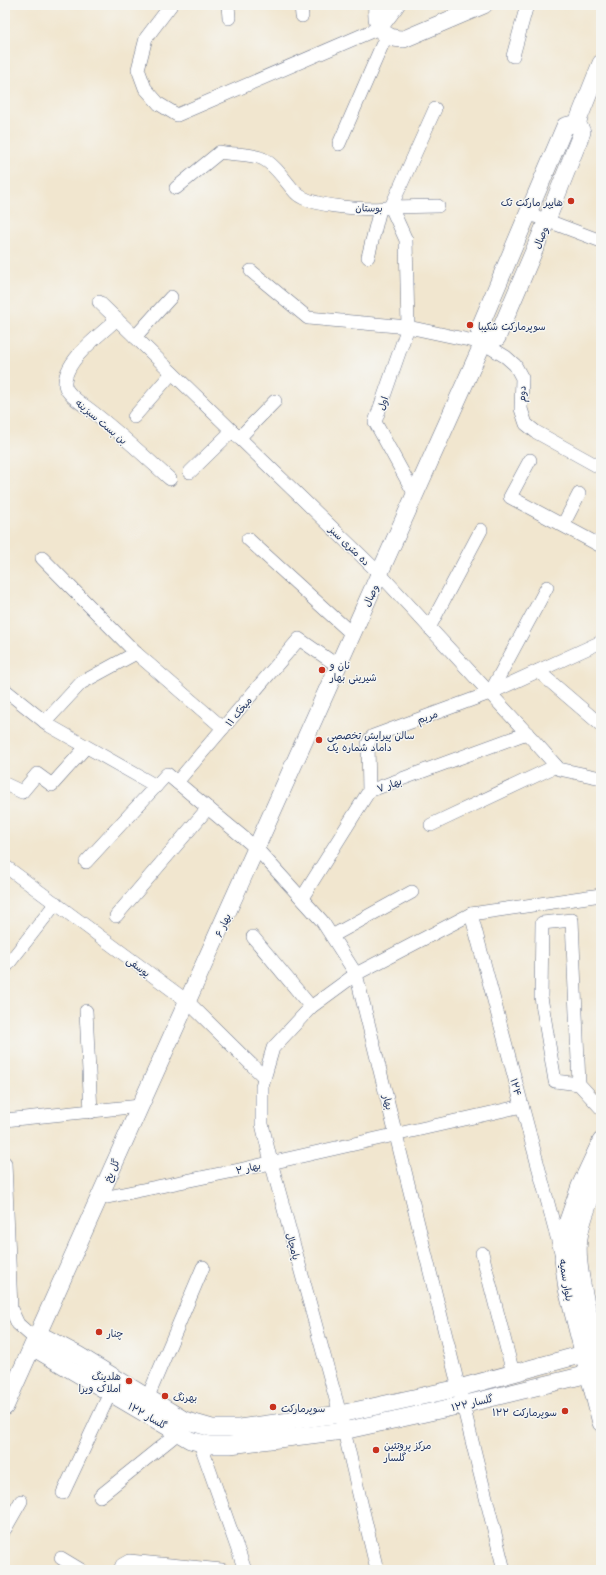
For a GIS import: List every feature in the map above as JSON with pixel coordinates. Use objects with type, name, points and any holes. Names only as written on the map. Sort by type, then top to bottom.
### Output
[{"type":"main road","points":[[377,5],[382,32],[393,39],[404,39],[484,5]]},
{"type":"main road","points":[[382,32],[396,5]]},
{"type":"main road","name":"وصال","points":[[577,123],[601,63]]},
{"type":"main road","name":"وصال","points":[[256,848],[484,343],[479,329],[565,126],[577,123]]},
{"type":"main road","name":"وصال","points":[[484,343],[497,338],[547,220],[582,132],[577,123]]},
{"type":"main road","name":"بهار ۶","points":[[187,1001],[256,848]]},
{"type":"main road","name":"گل یخ","points":[[5,1408],[187,1001]]},
{"type":"main road","name":"بلوار سمیه","points":[[594,1355],[567,1289],[563,1259],[565,1229],[580,1186],[601,1141]]},
{"type":"main road","name":"بلوار سمیه","points":[[601,1174],[579,1233],[579,1258],[582,1284],[594,1355],[601,1423]]},
{"type":"main road","name":"گلسار ۱۲۲","points":[[594,1355],[513,1373],[459,1388],[340,1414],[239,1428],[212,1428],[184,1420],[145,1405],[110,1394],[39,1352],[35,1339],[46,1338],[78,1354],[145,1405],[178,1433],[190,1440],[210,1445],[230,1445],[344,1431],[462,1405],[595,1373]]},
{"type":"street","points":[[170,5],[146,38],[140,55],[138,69],[145,88],[159,104],[177,115],[382,32]]},
{"type":"street","points":[[228,5],[229,18]]},
{"type":"street","points":[[513,56],[528,5]]},
{"type":"street","points":[[339,144],[382,32]]},
{"type":"street","points":[[368,256],[385,208],[435,110]]},
{"type":"street","name":"بوستان","points":[[176,188],[220,152],[257,156],[264,159],[298,194],[307,199],[331,206],[385,208],[406,240],[408,327]]},
{"type":"street","points":[[385,208],[438,206]]},
{"type":"street","points":[[527,213],[601,241]]},
{"type":"street","points":[[251,271],[308,318],[408,327],[484,343]]},
{"type":"street","points":[[135,337],[170,297]]},
{"type":"street","name":"ده متری سبز","points":[[99,302],[380,574],[527,733],[559,770],[601,778]]},
{"type":"street","name":"بن بست سبزینه","points":[[116,319],[78,354],[66,375],[65,386],[70,394],[96,414],[170,479]]},
{"type":"street","name":"اول","points":[[408,327],[375,422],[415,495]]},
{"type":"street","name":"دوم","points":[[484,343],[506,357],[515,365],[522,378],[521,410],[526,424],[536,432],[601,468]]},
{"type":"street","points":[[134,417],[172,373]]},
{"type":"street","points":[[190,472],[275,401]]},
{"type":"street","points":[[530,460],[510,497],[601,546]]},
{"type":"street","points":[[563,525],[579,494]]},
{"type":"street","points":[[429,628],[481,530]]},
{"type":"street","points":[[248,539],[352,634]]},
{"type":"street","points":[[42,558],[136,653],[223,728]]},
{"type":"street","points":[[490,694],[547,587]]},
{"type":"street","name":"میخک ۱۱","points":[[86,862],[156,786],[172,778],[223,728],[298,639],[338,666]]},
{"type":"street","name":"مریم","points":[[369,791],[368,744],[373,736],[490,694],[601,642]]},
{"type":"street","points":[[45,722],[81,683],[136,653]]},
{"type":"street","points":[[538,671],[601,725]]},
{"type":"street","points":[[5,690],[45,722],[156,786]]},
{"type":"street","name":"بهار ۷","points":[[302,898],[369,791],[527,733]]},
{"type":"street","points":[[5,784],[22,792],[37,774],[52,785],[86,747]]},
{"type":"street","points":[[431,825],[556,766]]},
{"type":"street","name":"بهار","points":[[172,778],[256,848],[322,920],[356,974],[397,1134],[462,1405],[504,1570]]},
{"type":"street","points":[[116,916],[208,808]]},
{"type":"street","name":"یوسفی","points":[[5,866],[187,1001],[264,1077]]},
{"type":"street","points":[[332,936],[412,892]]},
{"type":"street","name":"پامچال","points":[[377,1570],[340,1414],[262,1124],[262,1086],[273,1048],[311,1006],[356,974],[471,914],[601,896]]},
{"type":"street","points":[[5,968],[56,903]]},
{"type":"street","name":"۱۲۴","points":[[471,914],[563,1259]]},
{"type":"street","points":[[579,1084],[555,1081],[541,998],[542,923],[572,920],[579,1084],[601,1108]]},
{"type":"street","points":[[253,937],[311,1006]]},
{"type":"street","points":[[86,1011],[91,1112]]},
{"type":"street","points":[[5,1120],[140,1106]]},
{"type":"street","name":"بهار ۲","points":[[98,1199],[522,1106]]},
{"type":"street","points":[[5,1163],[8,1312],[18,1324],[35,1339]]},
{"type":"street","points":[[482,1254],[513,1373]]},
{"type":"street","points":[[145,1405],[203,1267]]},
{"type":"street","points":[[63,1493],[110,1394]]},
{"type":"street","points":[[100,1496],[178,1433]]},
{"type":"street","points":[[200,1443],[245,1570]]},
{"type":"street","points":[[5,1529],[21,1500]]},
{"type":"street","points":[[61,1558],[81,1570]]},
{"type":"street","points":[[123,1566],[129,1560],[167,1568],[222,1570]]},
{"type":"place","name":"هایپر مارکت تک","points":[[571,201]]},
{"type":"place","name":"سوپرمارکت شکیبا","points":[[470,325]]},
{"type":"place","name":"نان و شیرینی بهار","points":[[322,670]]},
{"type":"place","name":"سالن پیرایش تخصصی داماد شماره یک","points":[[319,740]]},
{"type":"place","name":"چنار","points":[[99,1332]]},
{"type":"place","name":"هلدینگ املاک ویرا","points":[[129,1381]]},
{"type":"place","name":"بهرنگ","points":[[165,1396]]},
{"type":"place","name":"سوپرمارکت","points":[[273,1407]]},
{"type":"place","name":"سوپرمارکت ۱۲۲","points":[[565,1411]]},
{"type":"place","name":"مرکز پروتئین گلسار","points":[[376,1450]]}]
